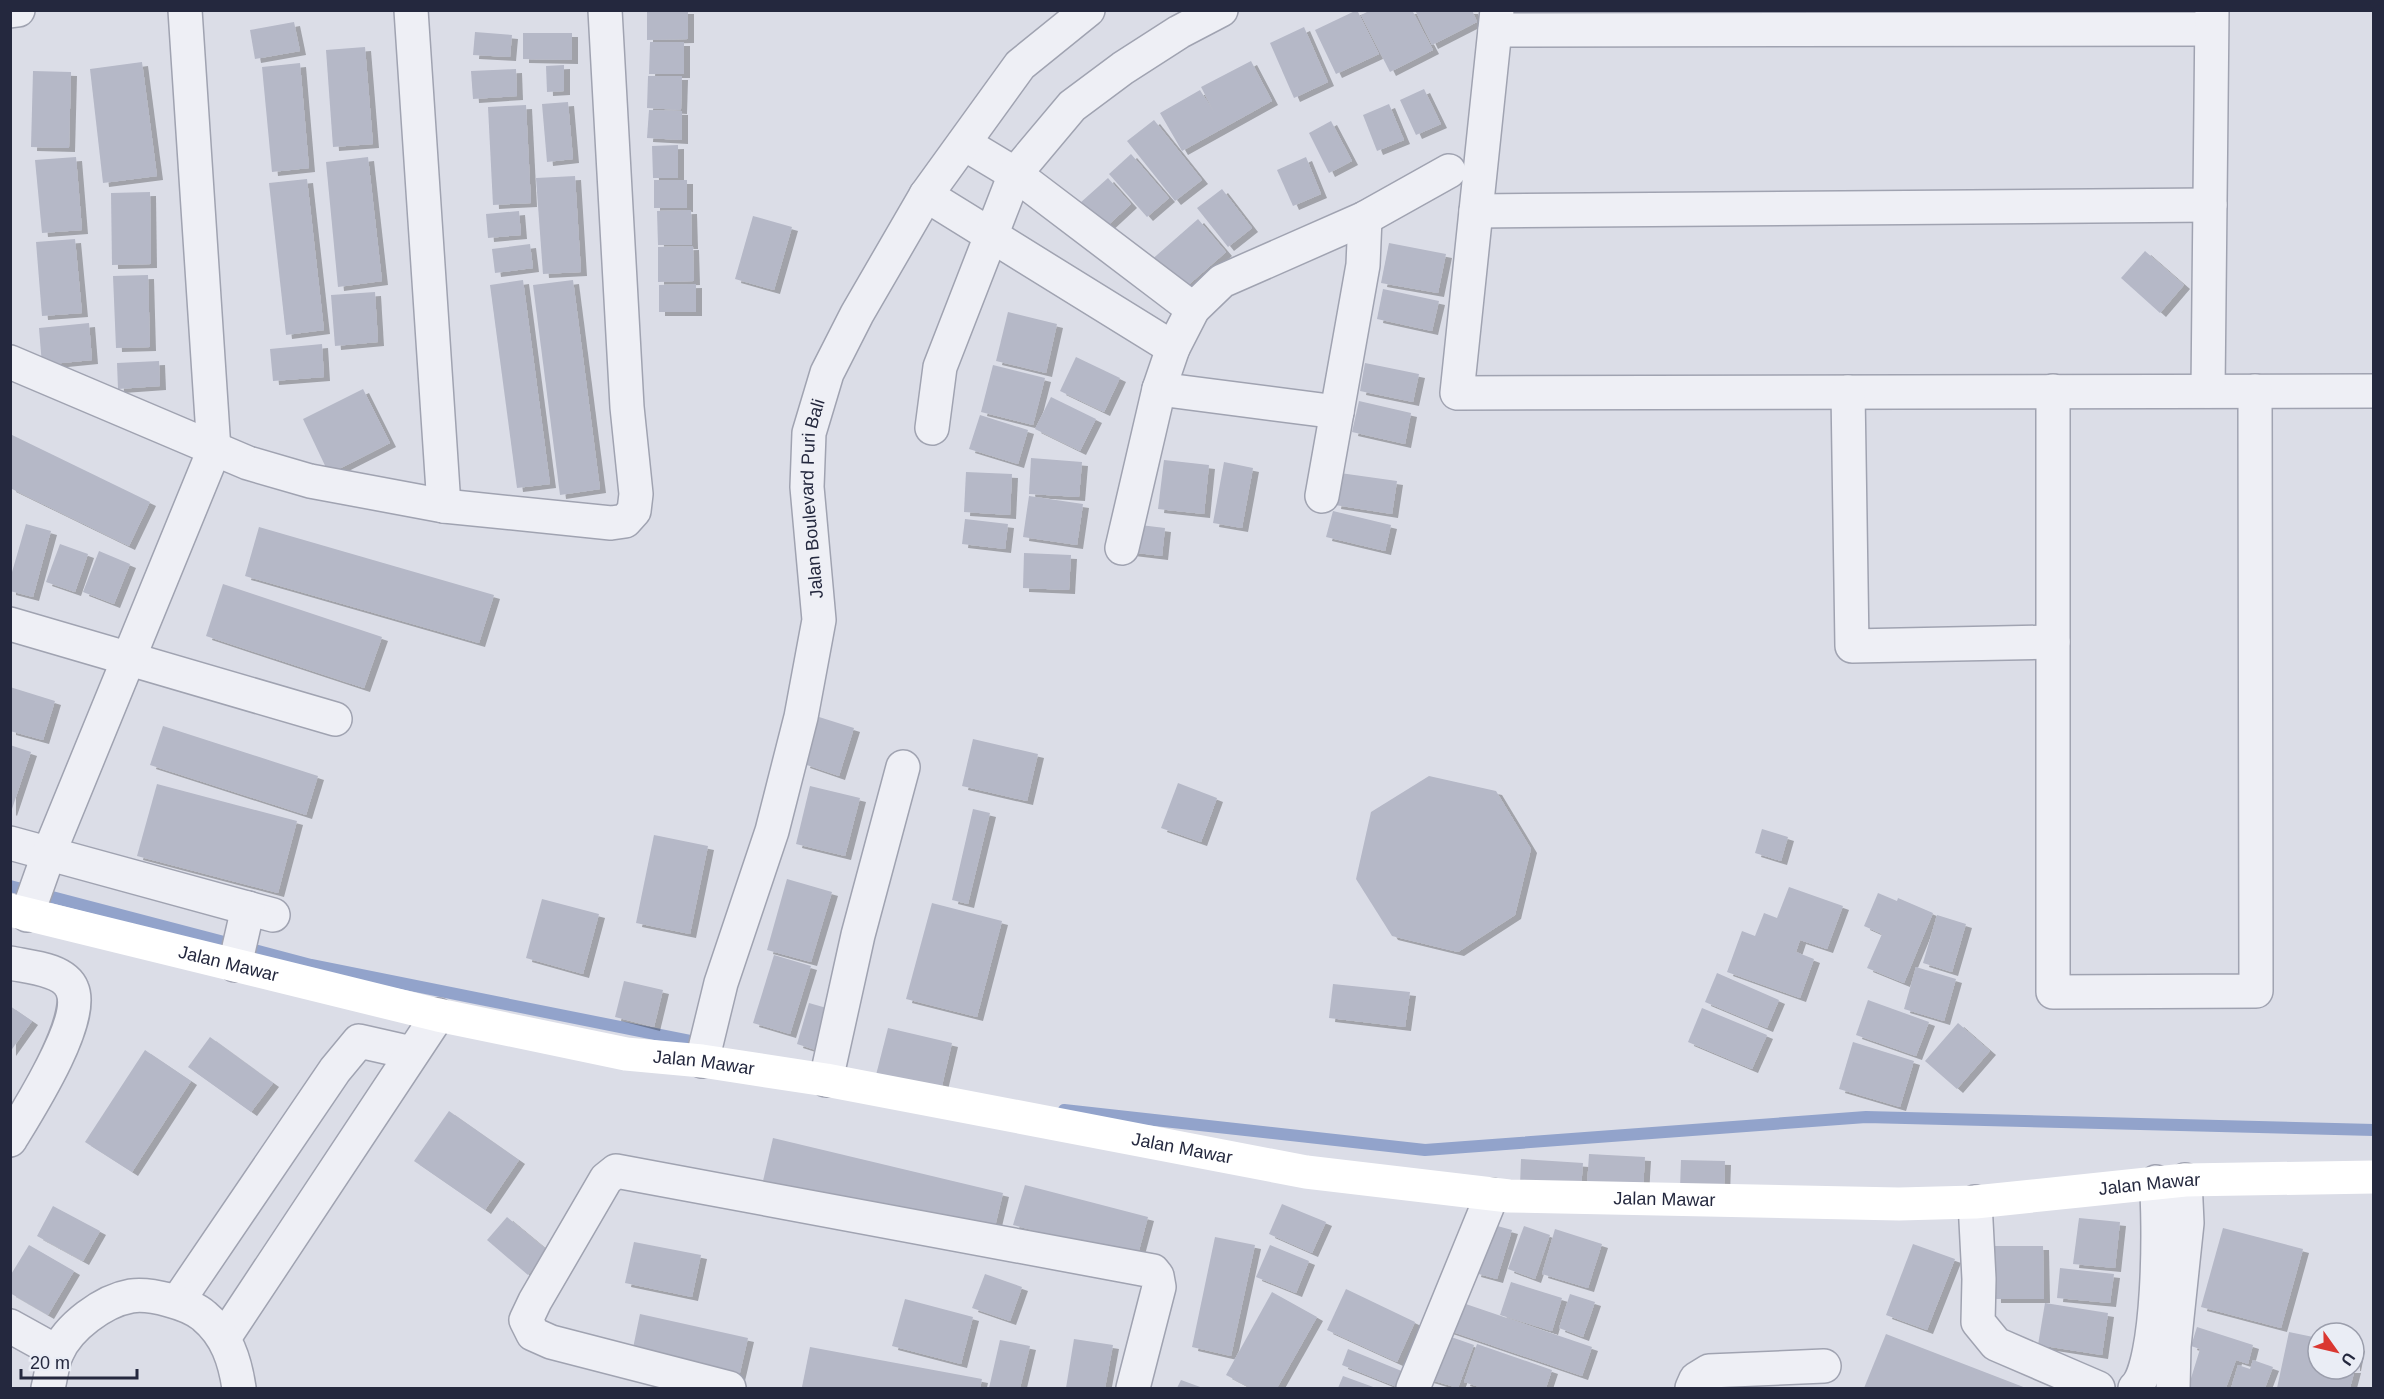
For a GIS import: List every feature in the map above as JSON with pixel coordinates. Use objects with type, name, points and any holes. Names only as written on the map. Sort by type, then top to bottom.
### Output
[{"type":"street","points":[[10,11],[18,10]]},
{"type":"street","points":[[23,910],[46,862],[214,450],[185,10]]},
{"type":"street","points":[[411,10],[444,506]]},
{"type":"street","points":[[10,362],[214,450],[248,463],[310,481],[444,506],[611,523],[625,521],[634,511],[636,494],[627,407],[605,10]]},
{"type":"street","name":"Jalan Boulevard Puri Bali","points":[[702,1061],[721,983],[772,831],[801,717],[819,620],[807,487],[809,433],[827,373],[857,314],[926,195],[1020,65],[1088,10]]},
{"type":"street","points":[[932,428],[939,367],[1015,174],[1072,106],[1123,68],[1179,32],[1221,10]]},
{"type":"street","points":[[2208,391],[2211,20],[1496,20],[1457,393],[2373,391]]},
{"type":"street","points":[[965,144],[1015,174],[1193,309]]},
{"type":"street","points":[[1122,548],[1159,389],[1173,348],[1193,309],[1222,281],[1365,218],[1449,171]]},
{"type":"street","points":[[926,195],[1173,348]]},
{"type":"street","points":[[1476,211],[2210,205]]},
{"type":"street","points":[[1322,496],[1363,265],[1365,218]]},
{"type":"street","points":[[1159,389],[1337,412]]},
{"type":"street","points":[[2053,391],[2053,992],[2256,991],[2255,391]]},
{"type":"street","points":[[1848,392],[1851,646],[2052,642]]},
{"type":"street","points":[[10,624],[335,719]]},
{"type":"street","points":[[826,1080],[858,935],[903,768]]},
{"type":"street","points":[[10,843],[46,862],[255,916],[236,960]]},
{"type":"street","name":"Jalan Mawar","points":[[23,910],[236,960],[438,1014],[627,1054],[702,1061],[826,1080],[1306,1172],[1492,1195],[1888,1204],[1975,1202],[2171,1181],[2373,1177]]},
{"type":"street","points":[[10,963],[52,973],[63,978],[72,988],[74,998],[66,1034],[54,1063],[10,1140]]},
{"type":"street","points":[[224,1338],[438,1014]]},
{"type":"street","points":[[178,1301],[335,1070],[359,1041],[412,1053]]},
{"type":"street","points":[[729,1389],[550,1342],[533,1334],[526,1320],[535,1301],[606,1179],[616,1171],[623,1170],[1153,1271],[1157,1275],[1159,1287],[1133,1389]]},
{"type":"street","points":[[2135,1389],[2142,1383],[2152,1335],[2158,1201],[2171,1181]]},
{"type":"street","points":[[2171,1181],[2187,1223],[2174,1346],[2173,1389]]},
{"type":"street","points":[[1413,1389],[1492,1195]]},
{"type":"street","points":[[1975,1202],[1979,1279],[1978,1322],[1996,1344],[2097,1389]]},
{"type":"street","points":[[48,1389],[57,1352],[87,1315],[131,1296],[178,1301],[204,1316],[224,1338],[235,1363],[239,1389]]},
{"type":"street","points":[[10,1326],[57,1352]]},
{"type":"street","points":[[1692,1389],[1696,1379],[1708,1371],[1824,1366]]},
{"type":"building","points":[[647,10],[688,10],[688,39],[647,40]]},
{"type":"building","points":[[1357,10],[1379,54],[1336,74],[1315,30]]},
{"type":"building","points":[[1371,10],[1412,10],[1433,50],[1390,72],[1361,15]]},
{"type":"building","points":[[1415,10],[1472,10],[1477,22],[1432,45]]},
{"type":"building","points":[[294,22],[300,51],[255,59],[250,30]]},
{"type":"building","points":[[1304,27],[1328,82],[1294,98],[1270,43]]},
{"type":"building","points":[[475,32],[512,35],[510,57],[473,55]]},
{"type":"building","points":[[523,33],[572,33],[572,60],[523,59]]},
{"type":"building","points":[[650,42],[684,42],[684,74],[649,74]]},
{"type":"building","points":[[365,47],[373,144],[333,147],[326,50]]},
{"type":"building","points":[[1251,61],[1272,101],[1182,151],[1160,113],[1200,90],[1214,112],[1201,87]]},
{"type":"building","points":[[142,62],[157,176],[103,183],[90,69]]},
{"type":"building","points":[[300,63],[309,168],[272,172],[262,67]]},
{"type":"building","points":[[564,65],[564,91],[547,92],[546,66]]},
{"type":"building","points":[[516,69],[517,96],[473,99],[471,71]]},
{"type":"building","points":[[33,71],[71,72],[69,148],[31,147]]},
{"type":"building","points":[[648,76],[682,76],[681,110],[647,108]]},
{"type":"building","points":[[1424,89],[1441,124],[1416,135],[1400,100]]},
{"type":"building","points":[[568,102],[573,159],[547,162],[542,104]]},
{"type":"building","points":[[1389,104],[1404,140],[1377,151],[1363,115]]},
{"type":"building","points":[[526,105],[531,203],[493,205],[488,107]]},
{"type":"building","points":[[649,110],[682,111],[682,140],[647,138]]},
{"type":"building","points":[[1154,120],[1202,180],[1175,201],[1127,141]]},
{"type":"building","points":[[1331,121],[1352,161],[1329,173],[1309,133]]},
{"type":"building","points":[[678,145],[678,178],[653,178],[652,146]]},
{"type":"building","points":[[1131,154],[1169,198],[1147,217],[1109,174]]},
{"type":"building","points":[[76,157],[82,230],[42,233],[35,160]]},
{"type":"building","points":[[368,157],[382,281],[338,287],[326,162]]},
{"type":"building","points":[[1306,157],[1321,194],[1293,206],[1277,170]]},
{"type":"building","points":[[575,176],[581,272],[543,274],[536,178]]},
{"type":"building","points":[[1108,178],[1131,204],[1103,230],[1080,203]]},
{"type":"building","points":[[307,179],[324,330],[286,335],[269,183]]},
{"type":"building","points":[[654,180],[687,180],[687,208],[654,208]]},
{"type":"building","points":[[1222,189],[1252,228],[1228,247],[1197,208]]},
{"type":"building","points":[[150,192],[151,264],[112,265],[111,193]]},
{"type":"building","points":[[691,210],[692,245],[658,245],[657,211]]},
{"type":"building","points":[[519,211],[521,235],[488,238],[486,214]]},
{"type":"building","points":[[753,216],[792,227],[774,290],[735,279]]},
{"type":"building","points":[[1198,219],[1226,252],[1177,295],[1149,262]]},
{"type":"building","points":[[75,239],[82,313],[42,316],[36,242]]},
{"type":"building","points":[[1389,243],[1446,254],[1438,293],[1381,283]]},
{"type":"building","points":[[530,244],[533,268],[495,273],[492,249]]},
{"type":"building","points":[[693,246],[694,281],[658,282],[658,247]]},
{"type":"building","points":[[2145,251],[2184,285],[2160,313],[2121,278]]},
{"type":"building","points":[[148,275],[150,347],[116,348],[113,276]]},
{"type":"building","points":[[523,280],[550,484],[517,488],[490,285]]},
{"type":"building","points":[[573,280],[600,489],[560,495],[533,285]]},
{"type":"building","points":[[696,284],[696,312],[659,312],[659,285]]},
{"type":"building","points":[[1383,289],[1439,301],[1432,331],[1377,319]]},
{"type":"building","points":[[375,292],[378,342],[335,346],[331,295]]},
{"type":"building","points":[[1008,312],[1057,324],[1046,373],[996,361]]},
{"type":"building","points":[[89,323],[92,360],[42,365],[39,328]]},
{"type":"building","points":[[322,344],[324,377],[273,381],[270,349]]},
{"type":"building","points":[[1076,357],[1120,378],[1104,412],[1060,391]]},
{"type":"building","points":[[159,361],[160,386],[118,389],[117,363]]},
{"type":"building","points":[[1365,363],[1419,374],[1413,402],[1360,391]]},
{"type":"building","points":[[993,365],[1045,378],[1033,425],[981,412]]},
{"type":"building","points":[[363,389],[390,443],[329,474],[303,419]]},
{"type":"building","points":[[1051,397],[1096,419],[1080,451],[1035,429]]},
{"type":"building","points":[[1359,401],[1411,413],[1405,444],[1352,432]]},
{"type":"building","points":[[980,415],[1028,430],[1018,464],[969,449]]},
{"type":"building","points":[[10,434],[150,502],[129,546],[10,488]]},
{"type":"building","points":[[1031,458],[1082,462],[1079,497],[1029,494]]},
{"type":"building","points":[[1164,460],[1209,465],[1204,514],[1158,509]]},
{"type":"building","points":[[1224,462],[1253,468],[1242,528],[1213,523]]},
{"type":"building","points":[[966,472],[1012,474],[1010,515],[964,512]]},
{"type":"building","points":[[1340,473],[1397,481],[1392,514],[1335,505]]},
{"type":"building","points":[[1029,496],[1083,504],[1077,545],[1023,537]]},
{"type":"building","points":[[1333,511],[1391,525],[1385,551],[1326,537]]},
{"type":"building","points":[[965,519],[1008,524],[1005,549],[962,544]]},
{"type":"building","points":[[26,524],[51,531],[33,597],[10,591],[10,579]]},
{"type":"building","points":[[1132,524],[1165,528],[1162,556],[1129,552]]},
{"type":"building","points":[[259,527],[494,595],[479,643],[245,576]]},
{"type":"building","points":[[60,544],[88,554],[75,592],[46,582]]},
{"type":"building","points":[[99,551],[130,564],[114,604],[83,592]]},
{"type":"building","points":[[1024,553],[1071,555],[1069,590],[1023,588]]},
{"type":"building","points":[[223,584],[382,637],[364,688],[206,636]]},
{"type":"building","points":[[10,687],[55,701],[43,740],[10,731]]},
{"type":"building","points":[[819,717],[854,728],[839,776],[804,764]]},
{"type":"building","points":[[163,726],[318,776],[306,815],[150,765]]},
{"type":"building","points":[[973,739],[1038,754],[1027,801],[962,786]]},
{"type":"building","points":[[10,745],[31,752],[11,812],[10,811]]},
{"type":"building","points":[[1429,776],[1496,791],[1531,849],[1515,915],[1458,952],[1392,936],[1356,879],[1371,812]]},
{"type":"building","points":[[1178,783],[1217,798],[1201,842],[1161,828]]},
{"type":"building","points":[[157,784],[297,821],[278,893],[137,856]]},
{"type":"building","points":[[810,786],[860,798],[845,856],[796,844]]},
{"type":"building","points":[[973,809],[990,813],[968,904],[952,900]]},
{"type":"building","points":[[1762,829],[1788,837],[1781,861],[1755,853]]},
{"type":"building","points":[[654,835],[708,846],[690,934],[636,923]]},
{"type":"building","points":[[787,879],[832,892],[811,962],[767,950]]},
{"type":"building","points":[[1789,887],[1843,906],[1827,949],[1800,940],[1796,952],[1814,959],[1800,998],[1727,972],[1742,931],[1755,936],[1764,913],[1777,918]]},
{"type":"building","points":[[1878,893],[1897,901],[1898,898],[1933,913],[1904,983],[1867,968],[1882,934],[1864,926]]},
{"type":"building","points":[[542,899],[599,914],[583,974],[526,958]]},
{"type":"building","points":[[932,903],[1002,921],[977,1017],[906,999]]},
{"type":"building","points":[[1937,915],[1966,924],[1952,972],[1923,963]]},
{"type":"building","points":[[774,955],[811,966],[790,1034],[753,1023]]},
{"type":"building","points":[[1916,967],[1956,979],[1944,1021],[1904,1009]]},
{"type":"building","points":[[1717,973],[1779,1000],[1767,1028],[1705,1002]]},
{"type":"building","points":[[624,981],[663,990],[654,1027],[615,1017]]},
{"type":"building","points":[[1333,984],[1410,992],[1405,1027],[1329,1018]]},
{"type":"building","points":[[1868,1000],[1929,1022],[1916,1056],[1856,1035]]},
{"type":"building","points":[[809,1003],[837,1011],[825,1053],[797,1044]]},
{"type":"building","points":[[10,1006],[32,1021],[10,1052]]},
{"type":"building","points":[[1702,1008],[1767,1035],[1752,1069],[1688,1042]]},
{"type":"building","points":[[1958,1023],[1990,1051],[1957,1089],[1925,1061]]},
{"type":"building","points":[[888,1028],[952,1043],[941,1090],[876,1075]]},
{"type":"building","points":[[210,1037],[273,1083],[251,1112],[188,1067]]},
{"type":"building","points":[[1853,1042],[1914,1061],[1900,1107],[1839,1089]]},
{"type":"building","points":[[145,1050],[191,1081],[132,1172],[85,1142]]},
{"type":"building","points":[[449,1111],[519,1160],[485,1210],[414,1161]]},
{"type":"building","points":[[773,1138],[1003,1193],[993,1235],[763,1181]]},
{"type":"building","points":[[1589,1154],[1645,1157],[1643,1190],[1587,1187]]},
{"type":"building","points":[[1521,1159],[1583,1163],[1581,1189],[1520,1186]]},
{"type":"building","points":[[1681,1160],[1725,1161],[1724,1190],[1680,1189]]},
{"type":"building","points":[[1025,1185],[1148,1217],[1137,1258],[1013,1225]]},
{"type":"building","points":[[1282,1204],[1326,1222],[1312,1253],[1269,1234]]},
{"type":"building","points":[[53,1206],[100,1231],[83,1261],[37,1236]]},
{"type":"building","points":[[507,1217],[548,1251],[528,1275],[487,1240]]},
{"type":"building","points":[[2079,1218],[2120,1222],[2115,1268],[2073,1264]]},
{"type":"building","points":[[1490,1224],[1512,1230],[1497,1279],[1475,1273]]},
{"type":"building","points":[[1524,1226],[1550,1235],[1535,1279],[1508,1269]]},
{"type":"building","points":[[2223,1228],[2303,1249],[2281,1328],[2201,1307]]},
{"type":"building","points":[[1555,1229],[1602,1244],[1588,1288],[1542,1274]]},
{"type":"building","points":[[1215,1237],[1255,1245],[1231,1356],[1192,1347]]},
{"type":"building","points":[[634,1242],[701,1255],[692,1297],[625,1283]]},
{"type":"building","points":[[1913,1244],[1955,1259],[1927,1330],[1886,1315]]},
{"type":"building","points":[[29,1245],[74,1271],[48,1315],[10,1293],[10,1276]]},
{"type":"building","points":[[1270,1245],[1309,1261],[1296,1293],[1256,1277]]},
{"type":"building","points":[[1994,1246],[2043,1246],[2044,1299],[1995,1299]]},
{"type":"building","points":[[2060,1268],[2114,1274],[2110,1303],[2057,1298]]},
{"type":"building","points":[[985,1274],[1022,1287],[1010,1321],[972,1308]]},
{"type":"building","points":[[1511,1282],[1562,1298],[1552,1331],[1500,1315]]},
{"type":"building","points":[[1346,1289],[1415,1322],[1397,1362],[1327,1330]]},
{"type":"building","points":[[1272,1292],[1317,1317],[1277,1388],[1251,1388],[1226,1375]]},
{"type":"building","points":[[1570,1294],[1595,1302],[1583,1337],[1559,1328]]},
{"type":"building","points":[[905,1299],[973,1317],[961,1364],[892,1346]]},
{"type":"building","points":[[1457,1301],[1592,1347],[1582,1376],[1447,1330]]},
{"type":"building","points":[[2045,1303],[2108,1313],[2102,1355],[2038,1345]]},
{"type":"building","points":[[640,1314],[748,1338],[739,1377],[632,1353]]},
{"type":"building","points":[[2197,1327],[2253,1345],[2248,1364],[2236,1360],[2226,1388],[2188,1388],[2200,1349],[2191,1346]]},
{"type":"building","points":[[1437,1332],[1474,1345],[1458,1388],[1421,1377]]},
{"type":"building","points":[[2289,1332],[2306,1336],[2306,1381],[2352,1381],[2350,1388],[2277,1388]]},
{"type":"building","points":[[1886,1334],[2026,1388],[1864,1388]]},
{"type":"building","points":[[1074,1339],[1113,1345],[1105,1388],[1066,1388]]},
{"type":"building","points":[[1000,1340],[1030,1346],[1020,1388],[989,1388]]},
{"type":"building","points":[[1477,1344],[1552,1370],[1546,1388],[1482,1388],[1464,1382]]},
{"type":"building","points":[[810,1347],[982,1379],[980,1388],[802,1387]]},
{"type":"building","points":[[1348,1349],[1404,1372],[1397,1387],[1342,1365]]},
{"type":"building","points":[[2253,1360],[2273,1367],[2265,1388],[2231,1388],[2238,1365],[2250,1369]]},
{"type":"building","points":[[1343,1376],[1376,1388],[1338,1388]]},
{"type":"building","points":[[1181,1380],[1203,1388],[1177,1388]]},
{"type":"waterway","points":[[10,886],[311,965],[700,1043]]},
{"type":"waterway","points":[[1064,1110],[1425,1150],[1866,1117],[2374,1130]]}]
